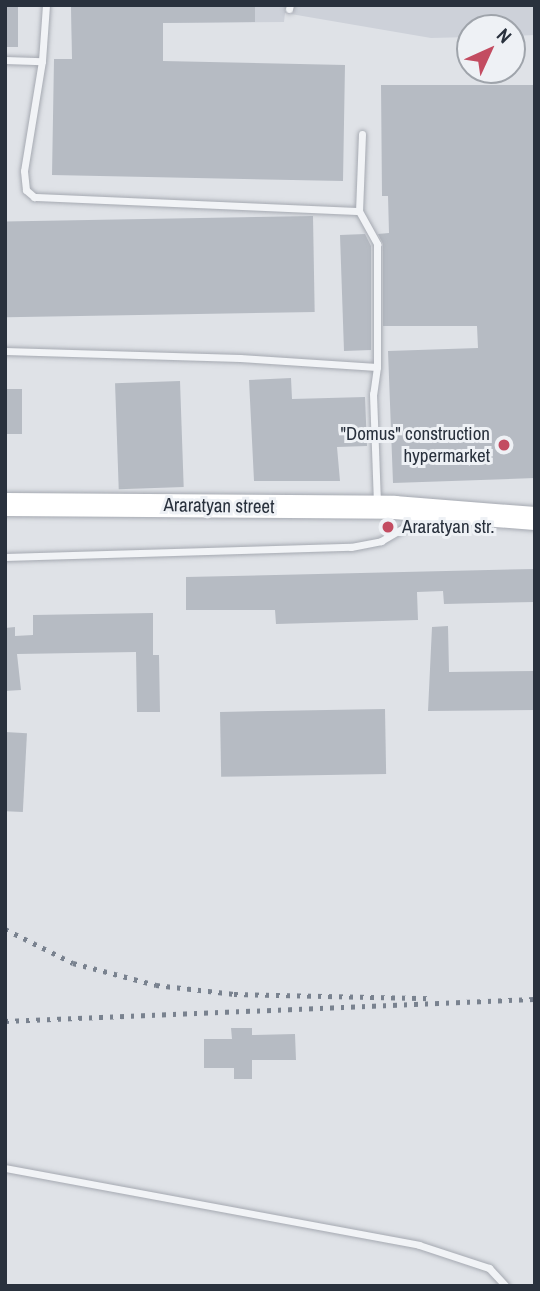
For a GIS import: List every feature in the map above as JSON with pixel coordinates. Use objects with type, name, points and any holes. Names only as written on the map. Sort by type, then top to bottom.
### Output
[{"type":"main road","name":"Araratyan street","points":[[433,510],[535,502]]},
{"type":"main road","name":"Araratyan street","points":[[5,504],[340,507],[433,510],[535,518]]},
{"type":"lane","points":[[46,5],[42,61],[24,171],[26,190],[34,197],[359,211]]},
{"type":"lane","points":[[5,60],[42,61]]},
{"type":"lane","points":[[362,134],[359,211],[377,244],[377,367],[373,394],[377,508]]},
{"type":"lane","points":[[5,351],[240,358],[377,367]]},
{"type":"lane","points":[[5,557],[351,547],[382,541],[433,510]]},
{"type":"lane","points":[[5,1168],[419,1245],[489,1268],[506,1286]]},
{"type":"shaded area","points":[[71,5],[535,5],[535,35],[526,35],[526,14],[456,14],[456,37],[431,38],[285,13],[284,22],[163,23],[163,41],[72,42]]},
{"type":"building","points":[[5,5],[18,5],[18,47],[5,47]]},
{"type":"building","points":[[71,5],[255,5],[255,22],[163,23],[163,61],[345,65],[343,181],[52,175],[54,59],[72,59]]},
{"type":"building","points":[[381,85],[535,85],[535,478],[393,483],[388,351],[478,348],[477,326],[383,326],[383,244],[378,234],[389,233],[388,196],[382,196]]},
{"type":"building","points":[[313,216],[315,312],[7,317],[5,221]]},
{"type":"building","points":[[365,234],[371,246],[371,350],[344,351],[340,235]]},
{"type":"building","points":[[291,378],[292,399],[365,397],[367,446],[337,447],[340,481],[254,481],[249,380]]},
{"type":"building","points":[[180,381],[184,487],[119,489],[115,383]]},
{"type":"building","points":[[5,389],[22,389],[22,434],[5,434]]},
{"type":"building","points":[[535,569],[535,602],[444,604],[443,591],[417,592],[418,620],[276,624],[275,610],[186,610],[186,577]]},
{"type":"building","points":[[153,613],[153,655],[159,655],[160,712],[137,712],[136,652],[17,654],[21,690],[5,691],[5,628],[15,627],[15,636],[33,635],[33,615]]},
{"type":"building","points":[[448,626],[449,672],[535,671],[535,710],[428,711],[432,627]]},
{"type":"building","points":[[385,709],[386,774],[221,777],[220,712]]},
{"type":"building","points":[[5,732],[27,733],[23,812],[5,811]]},
{"type":"building","points":[[231,1028],[252,1028],[252,1035],[295,1034],[296,1060],[252,1060],[252,1079],[234,1079],[234,1068],[204,1068],[204,1039],[232,1039]]},
{"type":"railway","points":[[5,929],[73,963],[156,985],[234,994],[431,998]]},
{"type":"railway","points":[[5,1021],[535,999]]},
{"type":"place","name":"\"Domus\" construction hypermarket","points":[[504,445]]},
{"type":"place","name":"Araratyan str.","points":[[388,527]]}]
